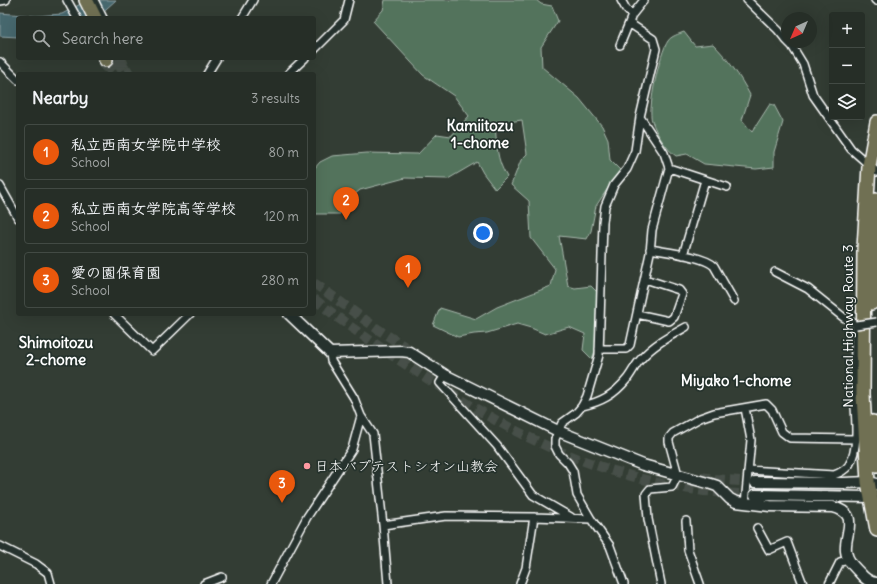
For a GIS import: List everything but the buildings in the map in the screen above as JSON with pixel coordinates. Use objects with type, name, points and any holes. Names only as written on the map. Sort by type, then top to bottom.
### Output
[{"type":"highway","points":[[77,0],[85,16]]},
{"type":"highway","points":[[86,0],[94,16]]},
{"type":"highway","name":"National Highway Route 3","points":[[877,122],[874,169],[864,248],[863,394],[877,530]]},
{"type":"highway","name":"National Highway Route 3","points":[[874,169],[876,224],[872,334],[872,395],[877,465]]},
{"type":"street","points":[[0,2],[6,0]]},
{"type":"street","points":[[67,0],[76,16]]},
{"type":"street","points":[[94,0],[102,16]]},
{"type":"street","points":[[243,16],[254,0]]},
{"type":"street","points":[[316,48],[344,20],[349,0]]},
{"type":"street","points":[[347,9],[355,0]]},
{"type":"street","points":[[621,0],[626,9],[632,15]]},
{"type":"street","points":[[620,46],[632,15],[644,0]]},
{"type":"street","points":[[746,0],[781,34]]},
{"type":"street","points":[[624,584],[610,546],[591,519],[577,495],[573,471],[568,463],[559,454],[555,446],[555,439],[562,423],[576,413],[582,406],[587,396],[599,355],[603,222],[605,206],[614,185],[626,169],[635,151],[640,116],[656,49],[653,39],[629,23]]},
{"type":"street","points":[[793,48],[803,64],[813,95],[851,149],[874,169]]},
{"type":"street","points":[[208,72],[216,60]]},
{"type":"street","points":[[290,72],[303,60]]},
{"type":"street","points":[[0,62],[16,78]]},
{"type":"street","points":[[599,349],[626,349],[630,345],[650,249],[652,230],[669,168],[664,153],[640,116]]},
{"type":"street","points":[[669,168],[728,187]]},
{"type":"street","points":[[683,255],[705,180]]},
{"type":"street","points":[[0,186],[16,214]]},
{"type":"street","points":[[650,249],[683,255],[710,263],[714,266],[734,301]]},
{"type":"street","points":[[774,272],[808,289],[843,317],[856,325],[877,322]]},
{"type":"street","points":[[637,314],[670,321],[674,317],[682,294],[679,290],[644,279]]},
{"type":"street","points":[[116,316],[152,351],[188,316]]},
{"type":"street","points":[[291,316],[330,353],[331,361],[354,398],[361,416],[373,434],[388,584]]},
{"type":"street","points":[[749,470],[834,475],[842,472],[848,466],[853,455],[855,438],[854,386],[856,325]]},
{"type":"street","points":[[582,406],[607,398],[626,380],[641,359],[663,340],[686,328]]},
{"type":"street","points":[[330,353],[409,352],[445,375],[558,431],[643,465],[712,484],[717,486],[730,499],[736,502],[770,506],[833,507],[840,509],[846,513],[849,520],[850,526],[846,543],[846,552],[849,560],[867,580],[877,583]]},
{"type":"street","points":[[445,375],[440,383],[497,446],[533,495],[572,518]]},
{"type":"street","points":[[661,584],[648,519],[646,494],[650,489],[672,487],[678,475],[669,442],[669,438],[673,433],[700,418],[714,413],[766,404],[772,410],[782,432],[790,438],[855,438]]},
{"type":"street","points":[[745,408],[751,440],[745,504]]},
{"type":"street","points":[[271,584],[308,517],[352,449],[361,416]]},
{"type":"street","points":[[755,482],[873,483]]},
{"type":"street","points":[[755,495],[873,496]]},
{"type":"street","points":[[383,525],[446,516],[534,516],[591,519]]},
{"type":"street","points":[[520,584],[526,568],[534,516]]},
{"type":"street","points":[[686,521],[688,550],[700,584]]},
{"type":"street","points":[[757,528],[769,550],[787,542],[803,584]]},
{"type":"street","points":[[0,546],[36,564],[48,572],[51,584]]},
{"type":"street","points":[[829,584],[840,562],[849,560]]},
{"type":"street","points":[[204,584],[222,577]]},
{"type":"green space","points":[[385,0],[536,0],[541,4],[552,6],[558,21],[541,47],[542,67],[579,98],[602,126],[608,139],[610,160],[620,170],[596,206],[591,231],[587,239],[559,236],[568,286],[575,288],[591,286],[597,292],[596,348],[592,359],[583,350],[585,334],[569,327],[545,334],[517,324],[487,333],[458,337],[433,325],[440,308],[476,319],[497,307],[551,286],[555,269],[531,238],[529,201],[511,185],[521,160],[527,154],[522,120],[495,124],[499,158],[507,177],[495,189],[477,162],[448,179],[405,178],[360,190],[344,203],[340,214],[316,214],[316,167],[320,162],[332,156],[367,153],[418,154],[437,134],[451,136],[469,116],[454,96],[423,75],[373,21],[383,10]]},
{"type":"green space","points":[[684,32],[695,46],[713,44],[738,74],[750,95],[742,120],[752,132],[770,104],[774,105],[783,122],[774,152],[774,167],[756,169],[704,164],[687,154],[676,156],[659,136],[652,121],[651,115],[651,105],[658,68],[661,56],[669,39]]},
{"type":"water","points":[[88,0],[116,0],[96,16],[36,16],[62,14]]},
{"type":"water","points":[[0,13],[36,16],[16,16],[16,37],[0,36]]},
{"type":"tunnel","points":[[106,60],[113,72]]},
{"type":"tunnel","points":[[118,60],[125,72]]},
{"type":"tunnel","points":[[123,60],[130,72]]},
{"type":"tunnel","points":[[102,64],[108,72]]},
{"type":"tunnel","points":[[316,284],[379,330],[416,354]]},
{"type":"tunnel","points":[[316,300],[362,335],[448,392],[503,424],[561,452],[598,466],[657,483],[697,490],[755,495]]},
{"type":"tunnel","points":[[700,477],[755,482]]},
{"type":"place","name":"私立西南女学院高等学校","points":[[346,220]]},
{"type":"place","name":"私立西南女学院中学校","points":[[408,288]]},
{"type":"place","name":"日本バプテストシオン山教会","points":[[307,466]]},
{"type":"place","name":"愛の園保育園","points":[[282,503]]},
{"type":"district","name":"Kamiitozu 1-chome","points":[[480,134]]},
{"type":"district","name":"Shimoitozu 2-chome","points":[[56,352]]},
{"type":"district","name":"Miyako 1-chome","points":[[736,381]]}]
